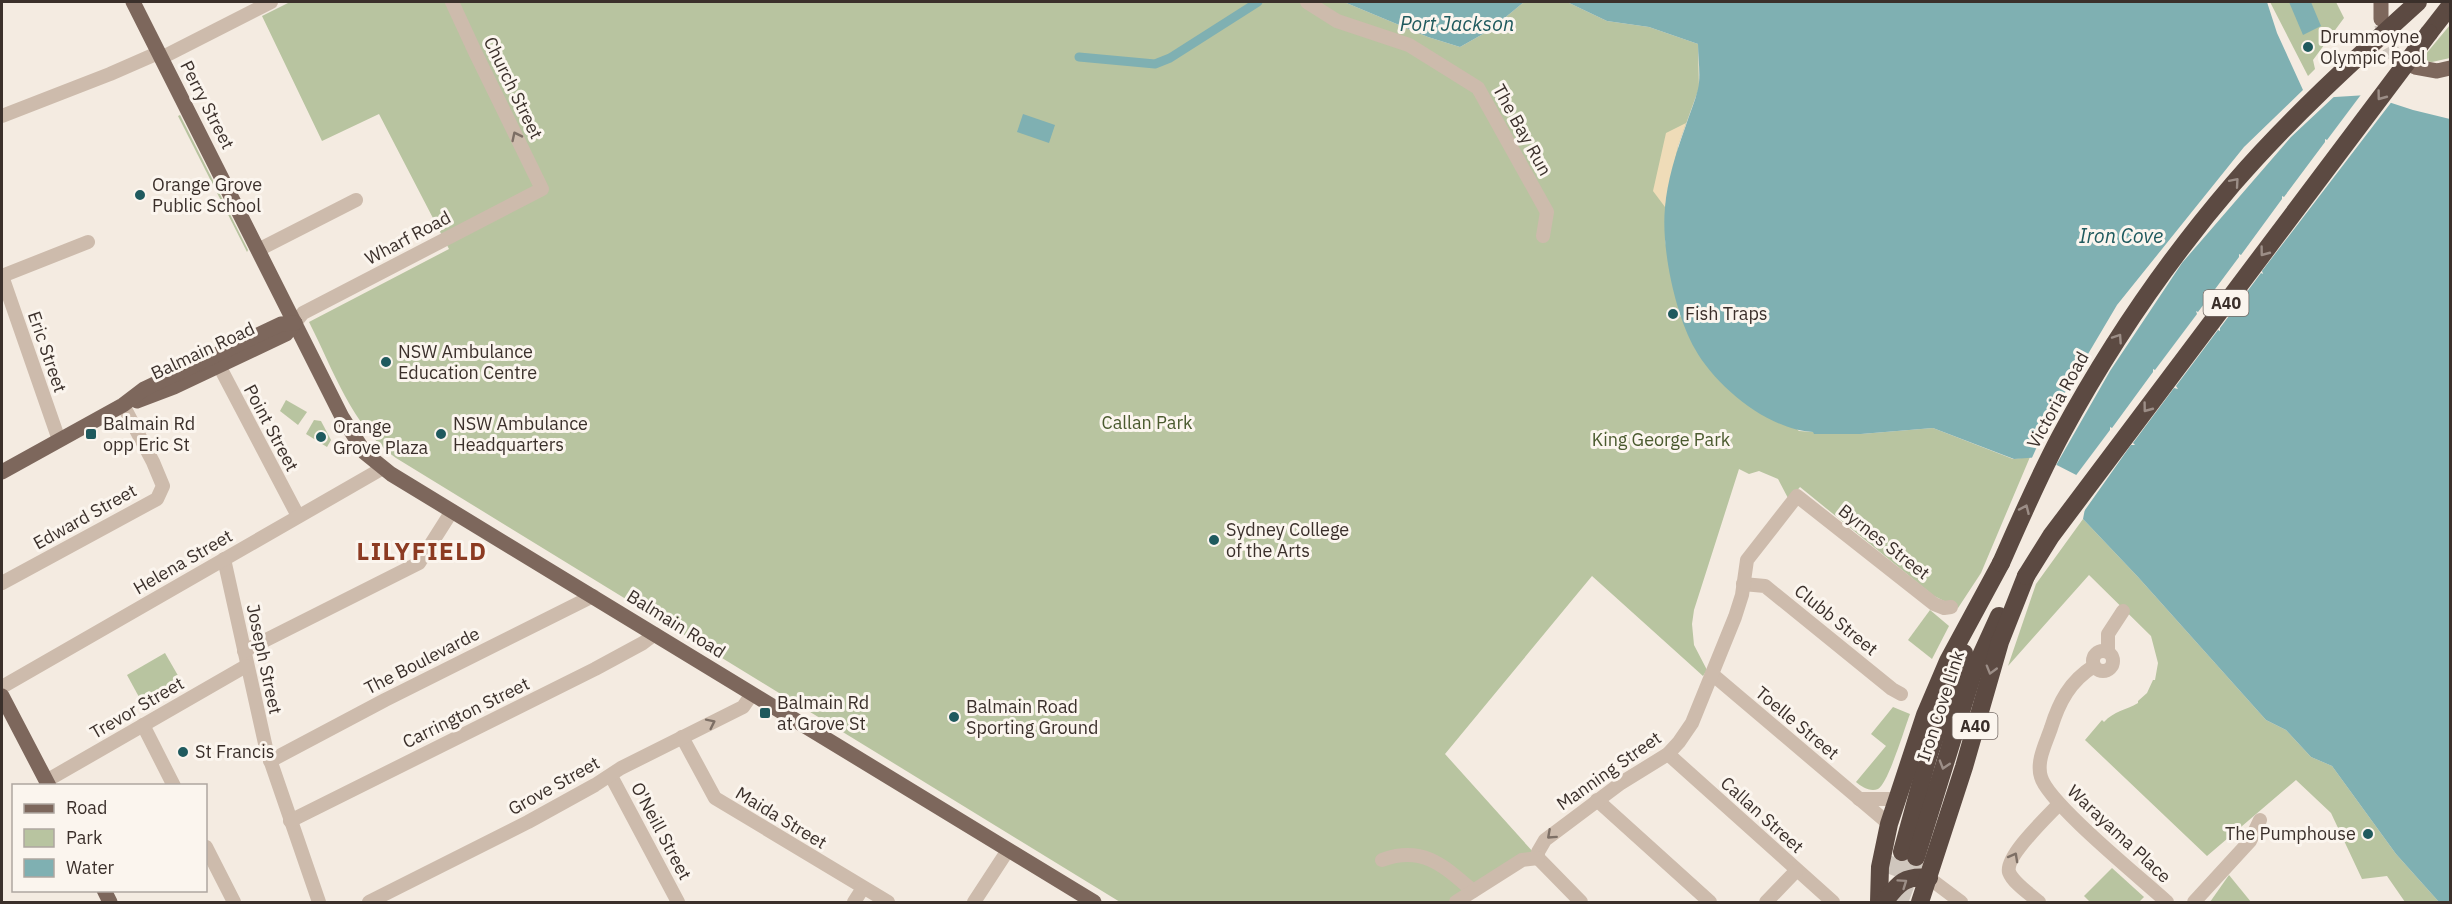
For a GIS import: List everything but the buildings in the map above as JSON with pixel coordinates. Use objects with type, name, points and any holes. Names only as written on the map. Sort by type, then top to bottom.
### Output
[{"type":"highway","name":"Victoria Road","points":[[1879,902],[1880,867],[1889,824],[1938,683],[1999,567],[2062,434],[2111,348],[2160,276],[2233,185],[2286,126],[2418,2]]},
{"type":"highway","name":"A40","points":[[1920,903],[1964,767],[2000,642],[2026,578],[2058,527],[2450,8]]},
{"type":"highway","name":"Iron Cove Link","points":[[1999,567],[1998,582],[1959,663],[1928,758],[1909,854],[1984,645],[2016,583],[2026,578]]},
{"type":"highway","points":[[1879,902],[1906,879],[1915,876],[1929,878]]},
{"type":"main road","name":"Perry Street","points":[[133,2],[295,323]]},
{"type":"main road","points":[[2381,2],[2381,19]]},
{"type":"main road","points":[[2415,67],[2437,71],[2451,68]]},
{"type":"main road","name":"Balmain Road","points":[[2,472],[123,405],[144,389],[216,361],[281,324],[295,323],[351,435],[365,453],[383,468],[1094,903]]},
{"type":"main road","points":[[2,696],[47,783]]},
{"type":"street","points":[[2,116],[159,55],[271,2]]},
{"type":"street","name":"Church Street","points":[[453,2],[542,189]]},
{"type":"street","name":"The Bay Run","points":[[1307,2],[1337,21],[1409,45],[1478,88],[1547,212],[1543,236]]},
{"type":"street","name":"Wharf Road","points":[[295,323],[307,311],[542,189]]},
{"type":"street","points":[[258,250],[356,200]]},
{"type":"street","points":[[2,276],[88,242]]},
{"type":"street","name":"Eric Street","points":[[2,276],[59,440]]},
{"type":"street","name":"Point Street","points":[[216,361],[298,516]]},
{"type":"street","name":"Edward Street","points":[[2,583],[156,499],[163,486],[123,405]]},
{"type":"street","name":"Helena Street","points":[[2,687],[383,468]]},
{"type":"street","name":"Manning Street","points":[[1538,858],[1538,852],[1545,840],[1644,767],[1668,754],[1680,742],[1692,723],[1736,617],[1749,557],[1797,496]]},
{"type":"street","name":"Byrnes Street","points":[[1797,496],[1934,604],[1944,608],[1951,607]]},
{"type":"street","points":[[244,651],[419,563],[452,511]]},
{"type":"street","name":"Joseph Street","points":[[224,559],[246,666],[270,761],[319,903]]},
{"type":"street","name":"Clubb Street","points":[[1743,584],[1758,583],[1765,586],[1901,694]]},
{"type":"street","name":"The Boulevarde","points":[[270,761],[395,695],[593,596]]},
{"type":"street","name":"Warayama Place","points":[[2123,611],[2108,634],[2108,651],[2114,660],[2109,669],[2099,670],[2094,666],[2079,677],[2063,697],[2040,761],[2041,778],[2059,804],[2167,903]]},
{"type":"street","name":"Carrington Street","points":[[290,821],[595,669],[655,634]]},
{"type":"street","name":"Trevor Street","points":[[47,783],[246,666]]},
{"type":"street","name":"Toelle Street","points":[[1712,674],[1889,824]]},
{"type":"street","name":"Grove Street","points":[[369,903],[528,822],[616,772],[743,707],[752,694]]},
{"type":"street","points":[[143,725],[173,784]]},
{"type":"street","name":"Maida Street","points":[[682,738],[715,798],[888,903]]},
{"type":"street","name":"Callan Street","points":[[1668,754],[1833,903]]},
{"type":"street","name":"O'Neill Street","points":[[616,772],[678,903]]},
{"type":"street","points":[[1859,800],[1897,799]]},
{"type":"street","points":[[1597,800],[1710,903]]},
{"type":"street","points":[[2039,903],[2013,878],[2009,866],[2013,855],[2059,804]]},
{"type":"street","points":[[2194,903],[2250,841],[2260,820]]},
{"type":"street","points":[[207,849],[234,903]]},
{"type":"street","points":[[974,903],[1008,850]]},
{"type":"street","points":[[1382,860],[1395,855],[1423,856],[1443,866],[1473,891]]},
{"type":"street","points":[[1456,903],[1522,860],[1538,858],[1581,903]]},
{"type":"street","points":[[1766,903],[1796,871]]},
{"type":"street","points":[[1929,878],[1961,903]]},
{"type":"street","points":[[854,903],[863,888]]},
{"type":"green space","name":"Callan Park","points":[[290,2],[1344,2],[1428,37],[1460,47],[1490,30],[1524,2],[1567,2],[1607,21],[1649,27],[1698,44],[1699,88],[1678,146],[1665,240],[1680,316],[1799,431],[1815,434],[1861,434],[1933,428],[2013,459],[2030,457],[1981,573],[1958,608],[1934,596],[1800,487],[1789,500],[1778,479],[1759,471],[1749,474],[1739,469],[1694,610],[1692,624],[1694,645],[1707,670],[1703,676],[1592,576],[1445,754],[1534,853],[1448,902],[1120,902],[396,458],[367,430],[355,414],[335,378],[309,322],[449,249],[379,114],[322,141],[262,16]]},
{"type":"green space","name":"Drummoyne Olympic Pool","points":[[2270,2],[2336,2],[2344,18],[2313,60],[2315,69],[2308,76]]},
{"type":"green space","points":[[2450,25],[2450,58],[2432,62],[2420,61]]},
{"type":"green space","points":[[180,115],[248,250],[247,252],[178,116]]},
{"type":"green space","points":[[286,400],[307,412],[298,425],[280,411]]},
{"type":"green space","points":[[314,420],[321,421],[331,440],[327,447],[306,434]]},
{"type":"green space","points":[[2083,519],[2266,720],[2286,730],[2311,757],[2332,766],[2396,854],[2439,902],[2405,902],[2387,876],[2362,879],[2331,813],[2296,780],[2207,856],[2085,740],[2102,720],[2104,722],[2116,713],[2138,703],[2155,680],[2158,663],[2151,636],[2089,575],[2008,666],[2036,584]]},
{"type":"green space","points":[[1930,610],[1949,626],[1932,659],[1908,640]]},
{"type":"green space","points":[[165,653],[184,686],[145,708],[127,675]]},
{"type":"green space","points":[[1893,707],[1910,714],[1896,754],[1887,777],[1878,789],[1863,787],[1856,782],[1886,746],[1871,734]]},
{"type":"green space","points":[[2112,868],[2144,897],[2139,902],[2090,902],[2084,896]]},
{"type":"green space","points":[[2229,875],[2251,902],[2210,902]]},
{"type":"sand","points":[[1686,123],[1678,146],[1665,207],[1653,191],[1666,133]]},
{"type":"water","name":"Port Jackson","points":[[1344,2],[1524,2],[1490,30],[1460,47],[1428,37]]},
{"type":"water","name":"Port Jackson","points":[[1567,2],[2267,2],[2277,33],[2303,90],[2319,98],[2367,95],[2450,119],[2450,902],[2439,902],[2396,854],[2332,766],[2311,757],[2286,730],[2266,720],[2083,519],[2090,482],[2041,457],[2014,459],[1933,428],[1861,434],[1814,434],[1796,429],[1779,424],[1762,415],[1745,404],[1716,378],[1695,349],[1681,318],[1667,261],[1664,224],[1670,177],[1699,84],[1698,44],[1649,27],[1607,21]]},
{"type":"water","points":[[2289,2],[2311,2],[2321,26],[2303,35]]},
{"type":"water","points":[[1023,114],[1055,125],[1049,143],[1017,132]]},
{"type":"pier","points":[[2305,88],[2318,95],[2338,93],[2291,137],[2182,263],[2110,371],[2055,467],[2041,460],[2031,460],[2049,420],[2117,305],[2244,147]]},
{"type":"pier","points":[[2363,92],[2393,100],[2262,271],[2263,274],[2261,273],[2220,331],[2218,330],[2176,386],[2178,389],[2174,388],[2133,443],[2135,445],[2131,445],[2080,517],[2087,484],[2074,478],[2153,369],[2155,370],[2197,314],[2196,311],[2198,312],[2239,254],[2241,255],[2282,196],[2284,197],[2325,139],[2327,140]]},
{"type":"waterway","points":[[1079,57],[1155,64],[1170,58],[1258,2]]},
{"type":"tunnel","points":[[2382,25],[2385,39],[2392,51],[2401,60],[2415,67]]},
{"type":"tunnel","points":[[1884,901],[1902,852]]},
{"type":"tunnel","points":[[1899,902],[1916,857]]},
{"type":"place","name":"Drummoyne Olympic Pool","points":[[2308,47]]},
{"type":"place","name":"Orange Grove Public School","points":[[140,195]]},
{"type":"place","name":"Fish Traps","points":[[1673,314]]},
{"type":"place","name":"NSW Ambulance Education Centre","points":[[386,362]]},
{"type":"place","name":"Balmain Rd opp Eric St","points":[[91,434]]},
{"type":"place","name":"NSW Ambulance Headquarters","points":[[441,434]]},
{"type":"place","name":"Orange Grove Plaza","points":[[321,437]]},
{"type":"place","name":"Sydney College of the Arts","points":[[1214,540]]},
{"type":"place","name":"Balmain Rd at Grove St","points":[[765,713]]},
{"type":"place","name":"Balmain Road Sporting Ground","points":[[954,717]]},
{"type":"place","name":"St Francis","points":[[183,752]]},
{"type":"place","name":"The Pumphouse","points":[[2368,834]]},
{"type":"district","name":"LILYFIELD","points":[[422,552]]},
{"type":"water label","name":"Iron Cove","points":[[2121,236]]},
{"type":"park label","name":"King George Park","points":[[1661,440]]}]
